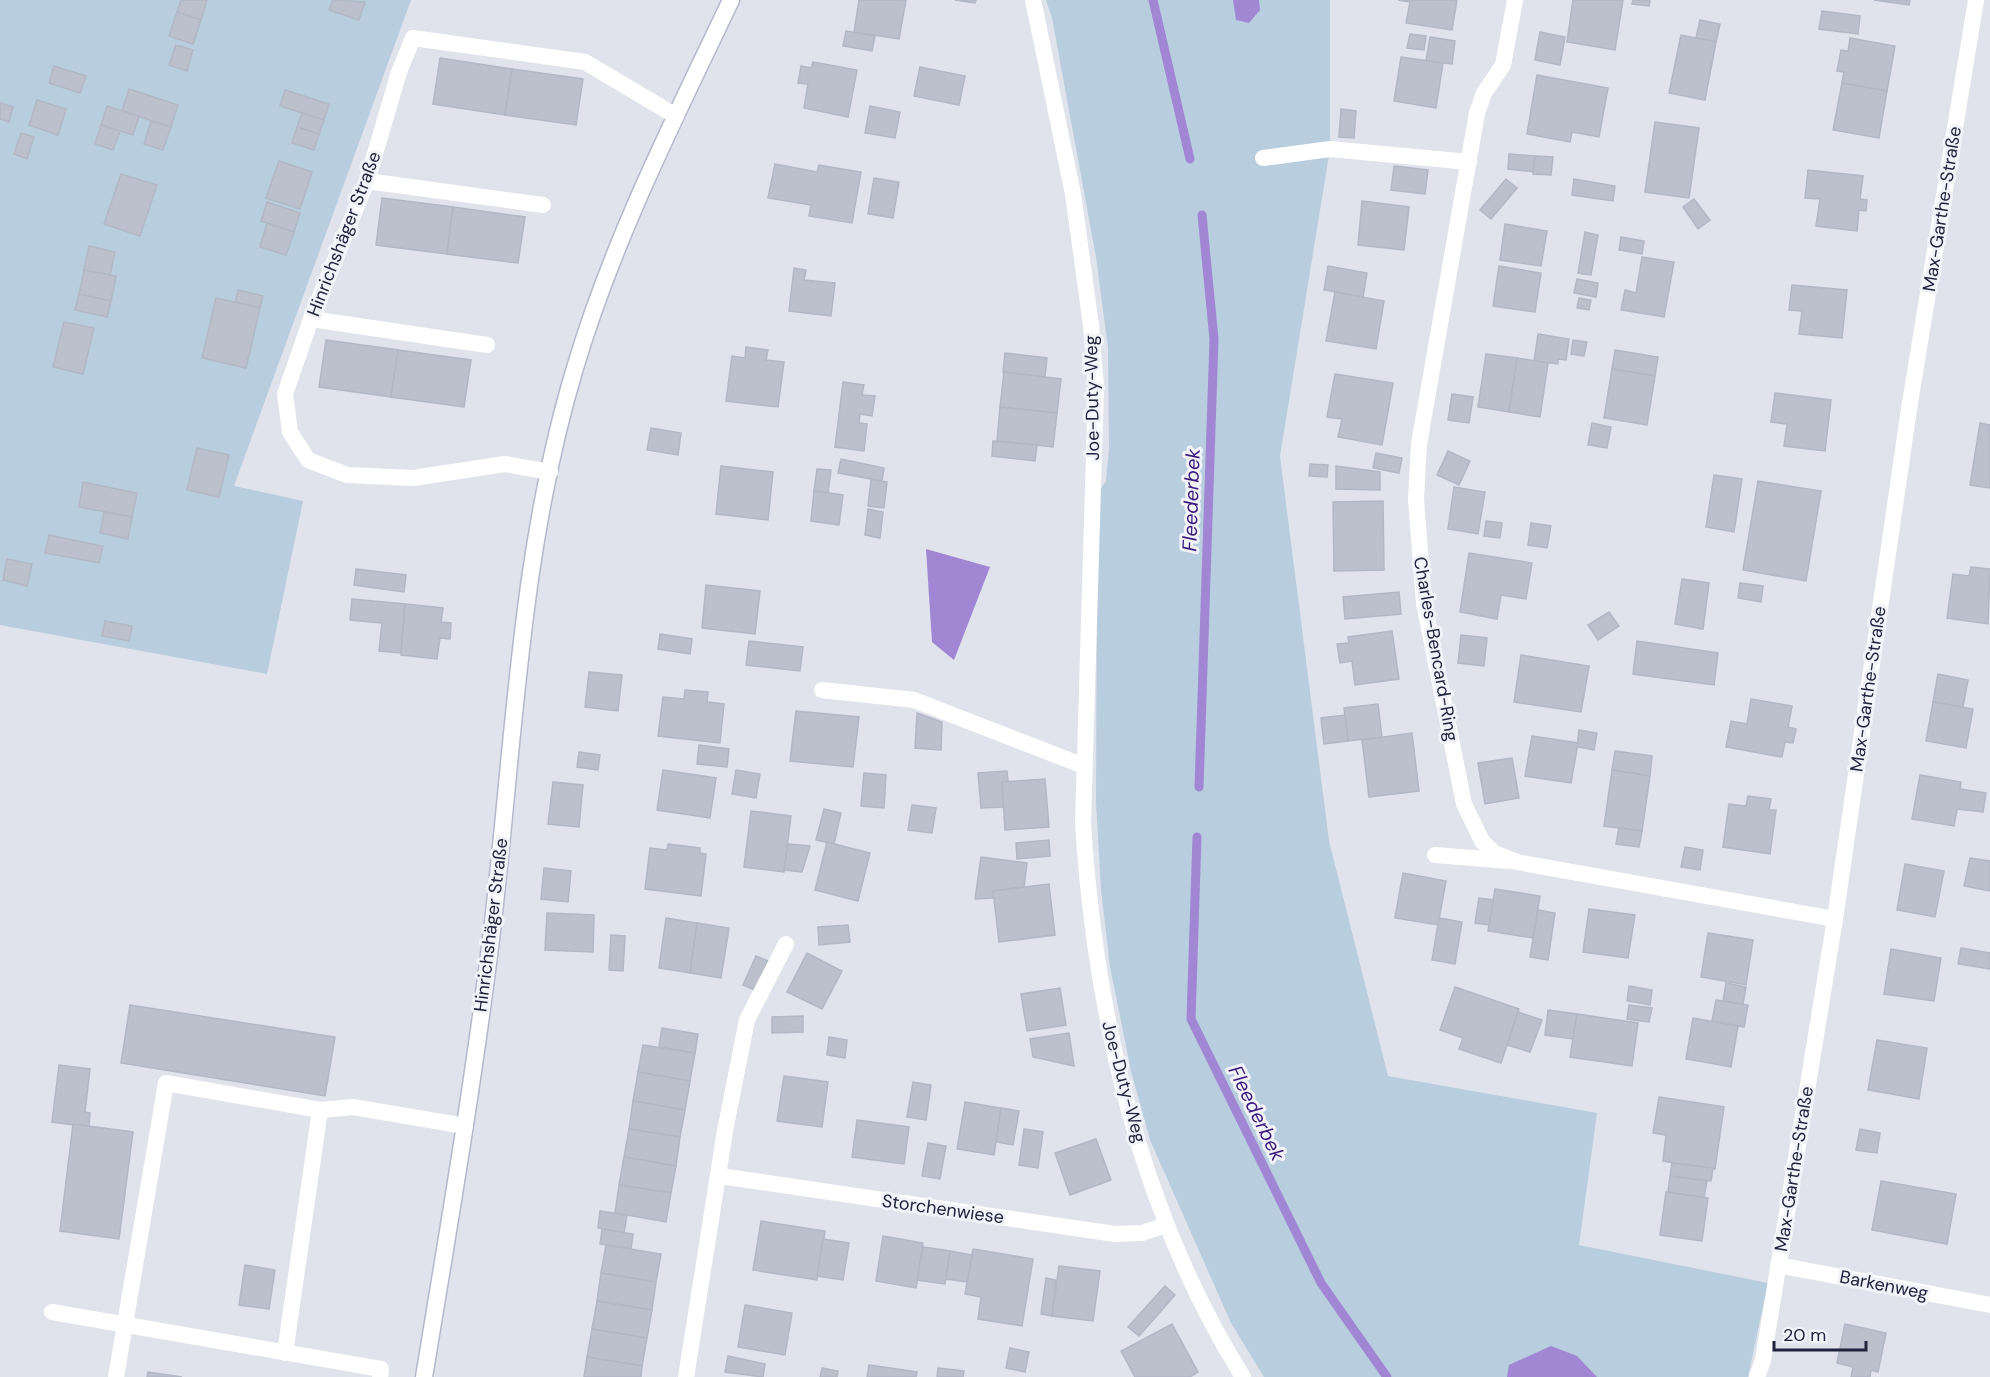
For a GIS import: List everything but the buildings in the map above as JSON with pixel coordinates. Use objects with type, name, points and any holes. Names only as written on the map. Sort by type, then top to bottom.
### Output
[{"type":"street","name":"Hinrichshäger Straße","points":[[423,1377],[465,1126],[491,939],[531,575],[550,472],[574,371],[617,246],[731,0]]},
{"type":"street","name":"Joe-Duty-Weg","points":[[1033,0],[1072,194],[1091,325],[1094,366],[1084,766],[1087,884],[1104,1010],[1132,1118],[1166,1225],[1197,1296],[1243,1377]]},
{"type":"street","name":"Charles-Bencard-Ring","points":[[1515,0],[1508,51],[1503,65],[1484,93],[1477,113],[1419,444],[1416,499],[1418,549],[1424,603],[1464,804],[1482,841],[1494,853],[1517,862]]},
{"type":"street","name":"Max-Garthe-Straße","points":[[1757,1377],[1763,1360],[1835,919],[1909,409],[1976,0]]},
{"type":"street","name":"Hinrichshäger Straße","points":[[550,472],[505,464],[413,478],[347,475],[308,460],[291,432],[285,394],[311,319],[367,181],[399,72],[414,38],[585,62],[676,116]]},
{"type":"street","points":[[1263,158],[1330,149],[1469,162]]},
{"type":"street","points":[[367,181],[543,205]]},
{"type":"street","points":[[311,319],[487,345]]},
{"type":"street","points":[[822,690],[914,700],[1084,766]]},
{"type":"street","name":"Charles-Bencard-Ring","points":[[1435,855],[1517,862],[1835,919]]},
{"type":"street","points":[[686,1377],[720,1176],[724,1131],[747,1020],[786,944]]},
{"type":"street","points":[[116,1377],[166,1083],[320,1110],[353,1107],[465,1126]]},
{"type":"street","points":[[285,1353],[320,1110]]},
{"type":"street","name":"Storchenwiese","points":[[720,1176],[1115,1234],[1142,1233],[1166,1225]]},
{"type":"street","name":"Barkenweg","points":[[1778,1265],[1990,1305]]},
{"type":"street","points":[[52,1312],[381,1369],[380,1377]]},
{"type":"shaded area","points":[[0,0],[411,0],[234,486],[303,501],[267,674],[0,625]]},
{"type":"shaded area","points":[[1046,0],[1330,0],[1330,149],[1280,456],[1329,841],[1388,1076],[1597,1113],[1579,1245],[1768,1283],[1748,1377],[1264,1377],[1231,1323],[1150,1140],[1131,1071],[1110,967],[1101,890],[1096,802],[1097,557],[1100,490],[1106,481],[1109,449],[1108,348],[1096,257],[1052,18]]},
{"type":"shaded area","points":[[1233,0],[1259,0],[1260,10],[1249,23],[1236,20]]},
{"type":"shaded area","points":[[926,549],[990,567],[954,660],[932,642]]},
{"type":"shaded area","points":[[1551,1346],[1577,1356],[1597,1377],[1507,1377],[1509,1365]]},
{"type":"waterway","name":"Fleederbek","points":[[1153,0],[1190,159]]},
{"type":"waterway","name":"Fleederbek","points":[[1199,787],[1214,339],[1202,215]]},
{"type":"waterway","name":"Fleederbek","points":[[1197,837],[1191,1019],[1321,1283],[1387,1377]]}]
